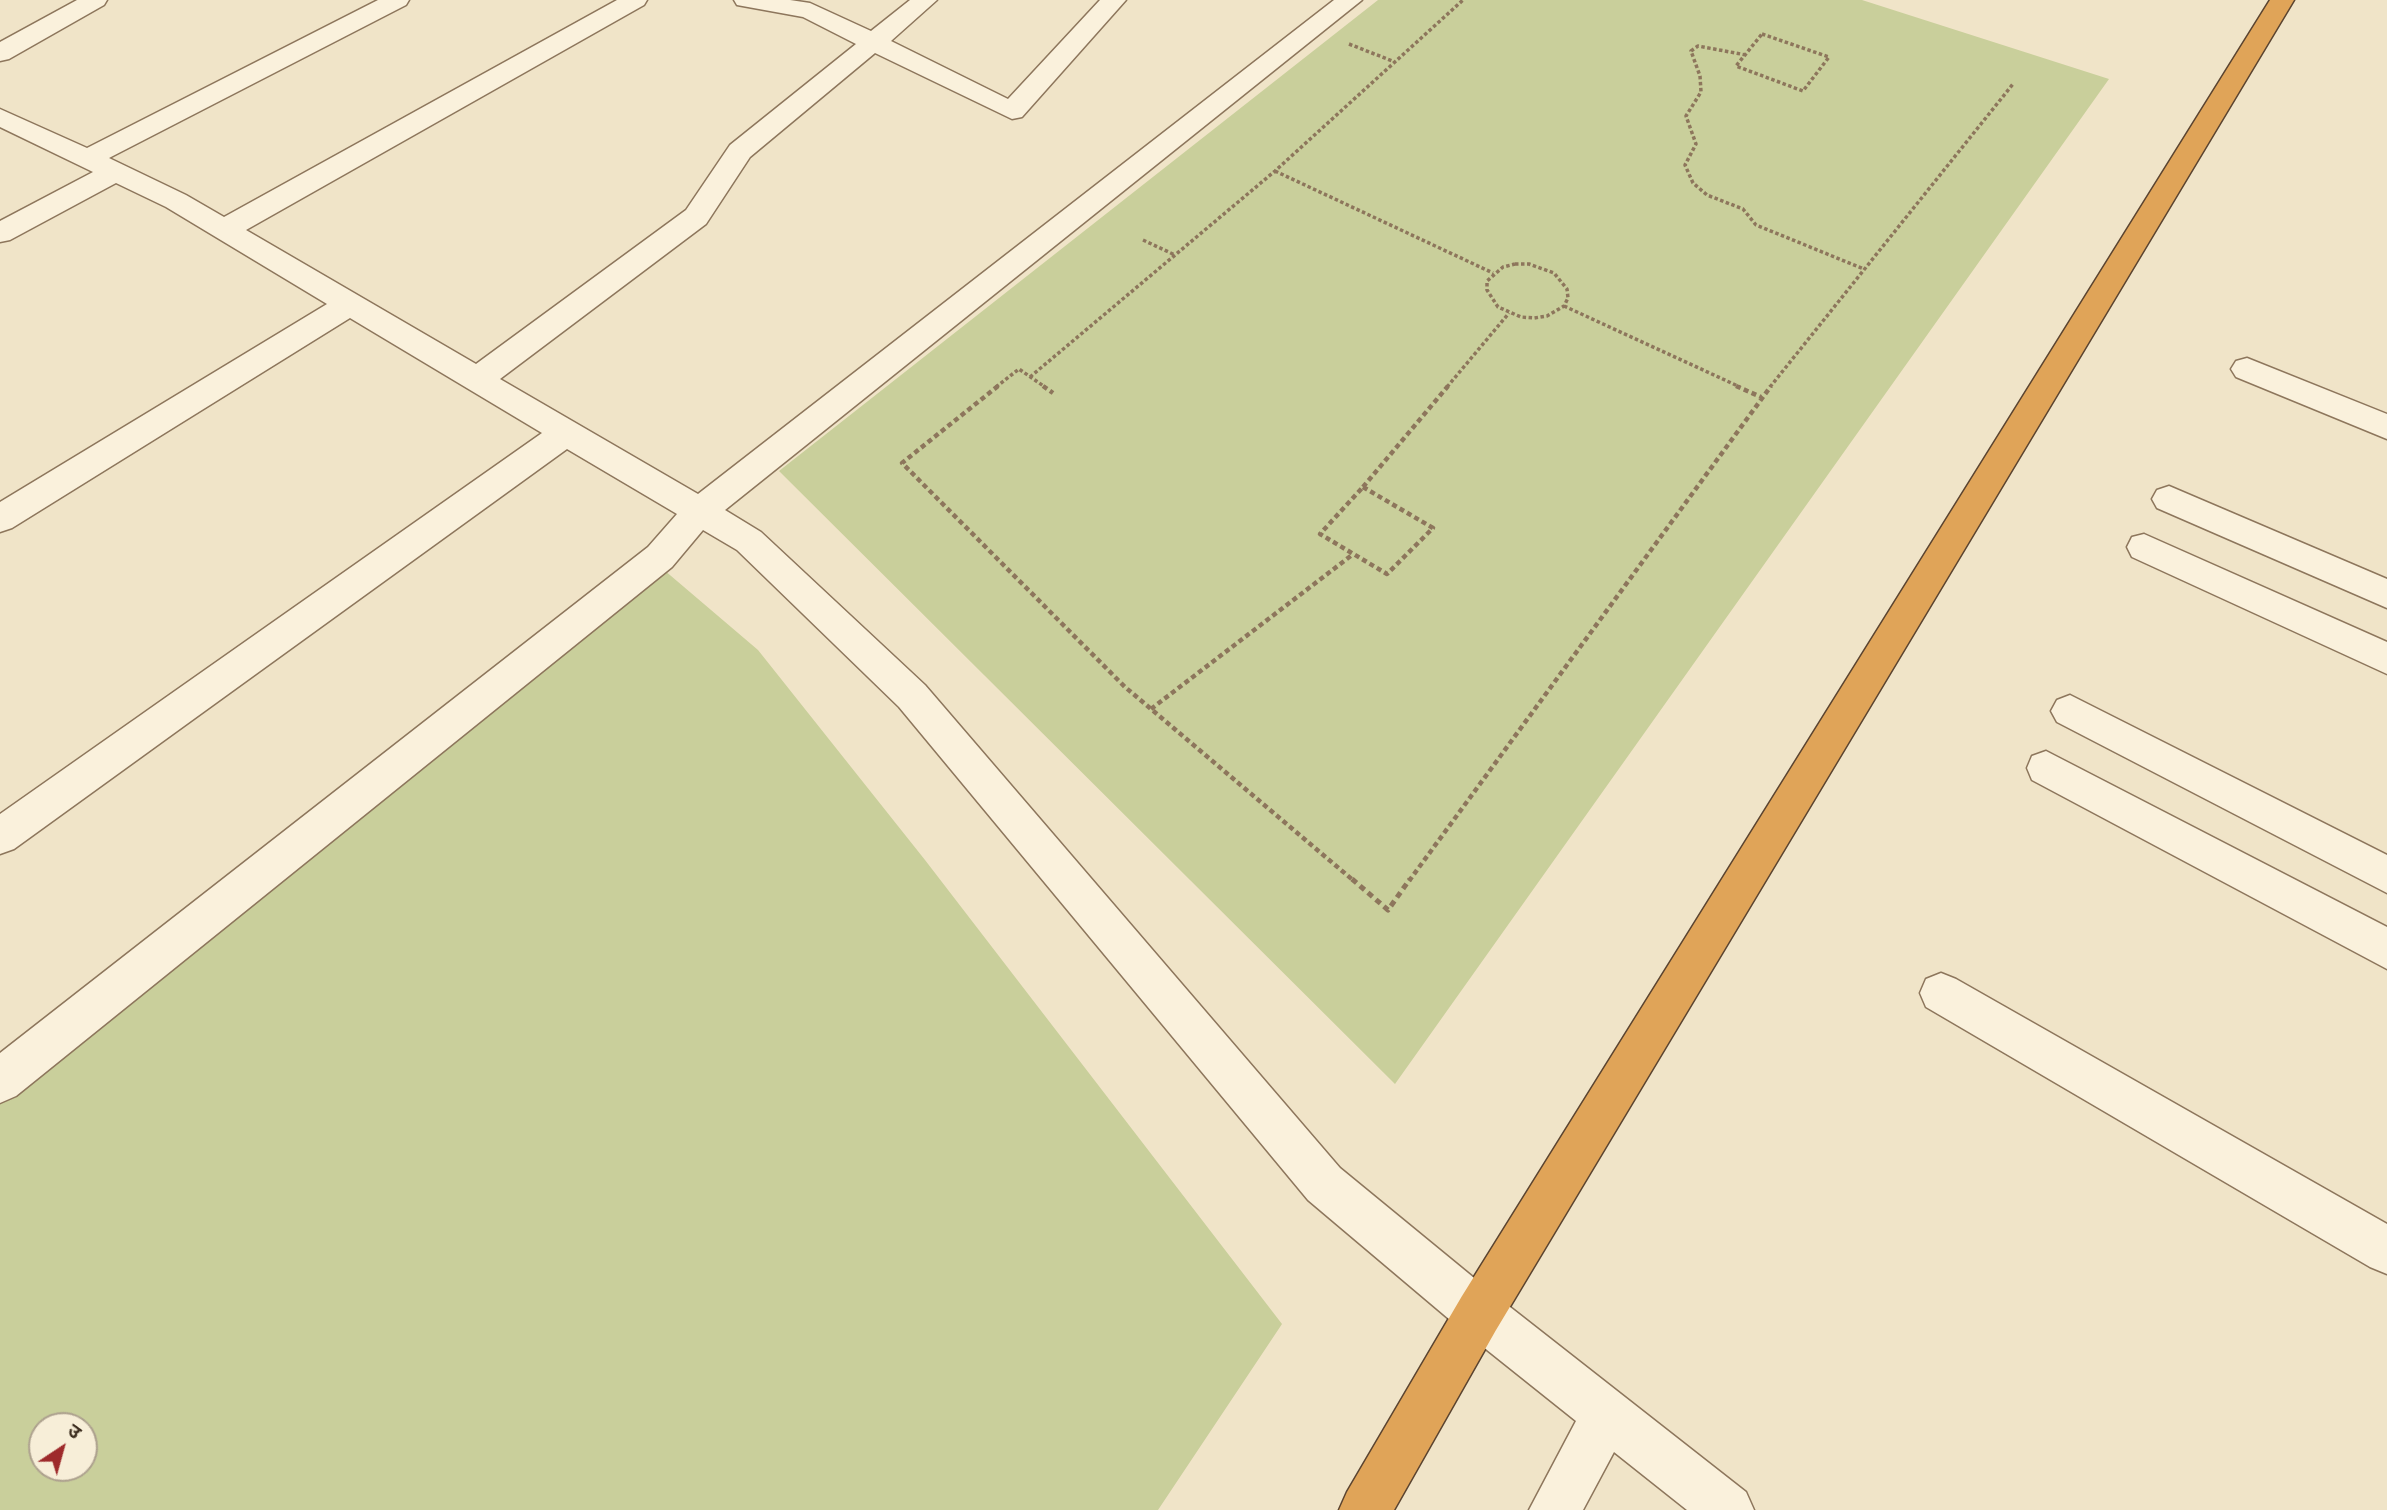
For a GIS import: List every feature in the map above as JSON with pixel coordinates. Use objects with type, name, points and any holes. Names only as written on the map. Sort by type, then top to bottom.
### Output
[{"type":"highway","points":[[1365,1510],[1479,1313],[2282,0]]},
{"type":"street","points":[[0,53],[95,0]]},
{"type":"street","points":[[0,233],[102,165],[397,0]]},
{"type":"street","points":[[225,229],[635,0]]},
{"type":"street","points":[[478,380],[696,217],[740,151],[925,0]]},
{"type":"street","points":[[753,1],[810,11],[1012,111],[1114,0]]},
{"type":"street","points":[[0,1081],[660,557],[699,512],[1350,0]]},
{"type":"street","points":[[0,117],[176,201],[749,541],[912,695],[1324,1184],[1479,1313],[1728,1510]]},
{"type":"street","points":[[0,519],[350,304]]},
{"type":"street","points":[[2246,369],[2387,427]]},
{"type":"street","points":[[0,836],[566,433]]},
{"type":"street","points":[[2169,499],[2387,594]]},
{"type":"street","points":[[2144,547],[2387,659]]},
{"type":"street","points":[[2070,710],[2387,875]]},
{"type":"street","points":[[2046,768],[2387,949]]},
{"type":"street","points":[[1941,993],[2387,1250]]},
{"type":"street","points":[[1555,1510],[1608,1414]]},
{"type":"path","points":[[1030,377],[1275,171],[1463,0]]},
{"type":"path","points":[[1312,30],[1395,62]]},
{"type":"path","points":[[1762,34],[1829,57],[1803,91],[1736,66],[1746,55],[1762,34]]},
{"type":"path","points":[[1746,55],[1698,46],[1691,51],[1700,76],[1701,92],[1686,116],[1696,144],[1685,166],[1693,183],[1707,195],[1743,209],[1756,225],[1864,269]]},
{"type":"path","points":[[1053,393],[1019,369],[902,463],[1125,687],[1388,910],[1761,397],[2013,85]]},
{"type":"path","points":[[1275,171],[1493,273]]},
{"type":"path","points":[[1143,240],[1175,255]]},
{"type":"path","points":[[1515,264],[1542,268],[1562,281],[1568,298],[1564,306],[1547,316],[1521,317],[1498,307],[1487,290],[1493,273],[1515,264]]},
{"type":"path","points":[[1564,306],[1761,397]]},
{"type":"path","points":[[1363,488],[1433,528],[1387,574],[1320,534],[1363,488],[1509,313]]},
{"type":"path","points":[[1152,709],[1352,555]]},
{"type":"green space","points":[[1378,0],[1862,0],[2109,79],[1395,1084],[779,471]]},
{"type":"green space","points":[[657,564],[758,650],[925,860],[1282,1324],[1158,1510],[0,1510],[0,1071]]}]
